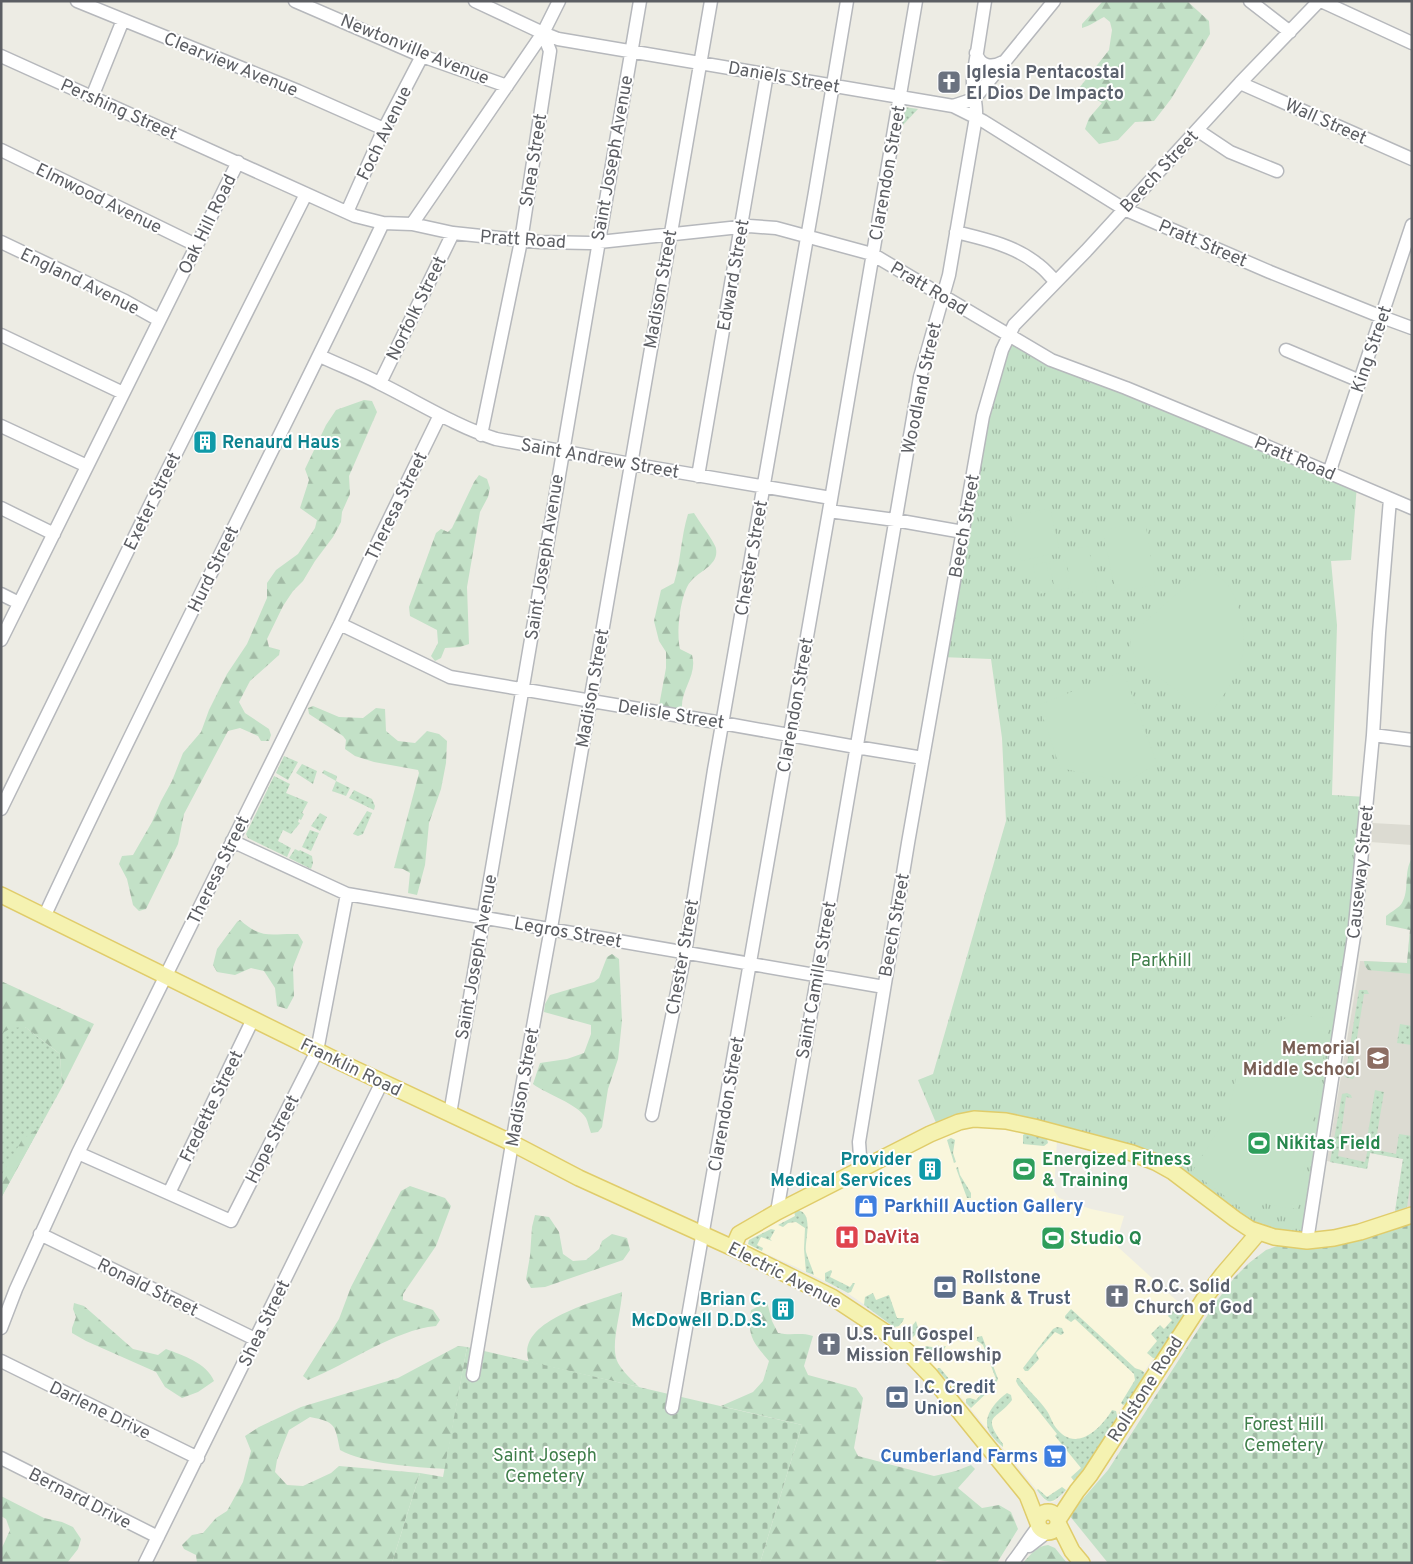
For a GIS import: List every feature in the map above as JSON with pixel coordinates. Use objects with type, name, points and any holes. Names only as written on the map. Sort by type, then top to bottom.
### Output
[{"type":"main road","name":"Franklin Road","points":[[1,895],[45,915],[317,1051],[512,1143],[579,1178],[703,1235]]},
{"type":"main road","points":[[733,1248],[739,1234],[777,1212],[930,1134],[959,1122],[974,1119],[1006,1121],[1090,1141],[1155,1162],[1192,1185],[1235,1220],[1258,1232],[1274,1237],[1307,1241],[1346,1235],[1412,1216]]},
{"type":"main road","name":"Rollstone Road","points":[[1048,1523],[1090,1475],[1204,1299],[1222,1274],[1258,1232]]},
{"type":"main road","name":"Electric Avenue","points":[[703,1235],[832,1297],[885,1332],[930,1375],[1027,1495],[1037,1501],[1048,1523],[1082,1563]]},
{"type":"street","name":"Clearview Avenue","points":[[76,1],[298,91],[384,129]]},
{"type":"street","name":"Newtonville Avenue","points":[[294,1],[422,56],[507,86]]},
{"type":"street","name":"Daniels Street","points":[[475,1],[558,39],[953,106]]},
{"type":"street","points":[[412,224],[543,33],[559,1]]},
{"type":"street","name":"Saint Joseph Avenue","points":[[450,1114],[640,1]]},
{"type":"street","name":"Madison Street","points":[[473,1374],[711,1]]},
{"type":"street","name":"Chester Street","points":[[652,1115],[684,953],[722,723],[834,86],[847,1]]},
{"type":"street","name":"Clarendon Street","points":[[672,1408],[789,735],[830,511],[916,1]]},
{"type":"street","name":"Woodland Street","points":[[856,747],[922,369],[949,275],[976,117],[977,102],[972,90],[976,53],[986,1]]},
{"type":"street","points":[[953,106],[968,101],[974,96],[1054,1]]},
{"type":"street","points":[[1250,1],[1290,32]]},
{"type":"street","points":[[1320,1],[1412,43]]},
{"type":"street","name":"Beech Street","points":[[862,1170],[859,1142],[923,758],[983,416],[993,378],[1009,334],[1014,325],[1240,83],[1320,1]]},
{"type":"street","points":[[92,97],[123,20]]},
{"type":"street","name":"Shea Street","points":[[482,435],[520,241],[550,51],[543,33]]},
{"type":"street","points":[[976,53],[981,62],[986,65],[996,66],[1003,62]]},
{"type":"street","name":"Pershing Street","points":[[1,56],[238,162]]},
{"type":"street","name":"Foch Avenue","points":[[347,212],[384,129],[422,56]]},
{"type":"street","name":"Edward Street","points":[[698,476],[768,74]]},
{"type":"street","name":"Wall Street","points":[[1240,83],[1412,159]]},
{"type":"street","name":"Pratt Street","points":[[953,106],[976,117],[1124,209],[1196,241],[1412,328]]},
{"type":"street","points":[[1197,130],[1230,152],[1277,171]]},
{"type":"street","name":"Elmwood Avenue","points":[[1,150],[196,245]]},
{"type":"street","name":"Oak Hill Road","points":[[1,640],[238,162],[347,212],[383,223],[412,224]]},
{"type":"street","name":"Exeter Street","points":[[1,809],[165,474],[306,194]]},
{"type":"street","name":"Hurd Street","points":[[45,915],[246,501],[320,356],[383,223]]},
{"type":"street","name":"Pratt Road","points":[[412,224],[453,233],[520,241],[598,242],[767,226],[808,235],[872,254],[1051,360],[1126,388],[1412,508]]},
{"type":"street","name":"King Street","points":[[1329,473],[1412,225]]},
{"type":"street","points":[[956,232],[1000,244],[1020,253],[1037,263],[1056,282]]},
{"type":"street","name":"Norfolk Street","points":[[380,383],[453,233]]},
{"type":"street","name":"England Avenue","points":[[1,242],[125,301],[159,320]]},
{"type":"street","points":[[1,334],[123,393]]},
{"type":"street","points":[[1286,350],[1360,381]]},
{"type":"street","name":"Saint Andrew Street","points":[[320,356],[380,383],[440,415],[496,440],[831,498]]},
{"type":"street","name":"Theresa Street","points":[[1,1328],[40,1234],[78,1154],[340,624],[440,415]]},
{"type":"street","points":[[1,426],[87,466]]},
{"type":"street","name":"Causeway Street","points":[[1307,1241],[1353,946],[1373,735],[1390,500]]},
{"type":"street","points":[[1,508],[54,534]]},
{"type":"street","points":[[830,511],[963,532]]},
{"type":"street","points":[[1,594],[19,603]]},
{"type":"street","name":"Delisle Street","points":[[340,624],[450,677],[923,758]]},
{"type":"street","points":[[1373,735],[1412,740]]},
{"type":"street","name":"Saint Camille Street","points":[[777,1212],[856,747]]},
{"type":"street","name":"Legros Street","points":[[232,841],[347,894],[884,987]]},
{"type":"street","name":"Hope Street","points":[[78,1154],[231,1222],[317,1051],[347,894]]},
{"type":"street","name":"Fredette Street","points":[[169,1193],[253,1019]]},
{"type":"street","name":"Shea Street","points":[[145,1563],[382,1082]]},
{"type":"street","name":"Ronald Street","points":[[40,1234],[255,1339]]},
{"type":"street","name":"Darlene Drive","points":[[1,1361],[198,1458]]},
{"type":"street","name":"Bernard Drive","points":[[1,1458],[158,1537]]},
{"type":"street","name":"Rollstone Road","points":[[1012,1563],[1032,1535],[1048,1523]]},
{"type":"shaded area","points":[[1412,795],[1412,845],[1370,842],[1372,823],[1410,825]]},
{"type":"shaded area","name":"Memorial Middle School","points":[[1412,905],[1412,1207],[1395,1213],[1403,1159],[1370,1153],[1367,1169],[1327,1161],[1360,961],[1407,963]]},
{"type":"shaded area","points":[[973,1127],[988,1127],[1026,1133],[1057,1141],[1054,1191],[1059,1198],[1091,1209],[1124,1216],[1117,1240],[1118,1247],[1188,1311],[1144,1372],[1145,1376],[1127,1404],[1123,1405],[1088,1467],[1086,1466],[1078,1477],[1053,1502],[1044,1499],[929,1360],[891,1323],[846,1292],[746,1245],[746,1241],[768,1225],[931,1142],[959,1130]]},
{"type":"green space","points":[[1103,1],[1187,1],[1209,21],[1210,34],[1171,99],[1154,121],[1135,122],[1118,140],[1099,144],[1085,129],[1089,118],[1102,103],[1080,87],[1109,50],[1112,30],[1110,22],[1104,17],[1082,28],[1082,24]]},
{"type":"green space","points":[[904,107],[918,109],[902,126],[901,124]]},
{"type":"green space","name":"Parkhill","points":[[1017,340],[1357,485],[1351,560],[1331,561],[1337,625],[1332,795],[1367,797],[1307,1241],[1274,1237],[1172,1172],[1006,1121],[939,1130],[918,1080],[933,1074],[1006,821],[1002,738],[991,659],[941,657],[1002,351]]},
{"type":"green space","points":[[364,400],[372,401],[377,412],[349,476],[350,494],[342,512],[341,522],[303,581],[293,591],[283,606],[267,639],[269,647],[280,650],[279,655],[250,681],[239,702],[245,713],[269,729],[271,735],[269,741],[261,741],[258,736],[240,728],[228,731],[184,814],[178,844],[146,909],[139,911],[133,905],[127,879],[119,864],[122,856],[133,855],[152,822],[183,753],[201,732],[209,710],[227,674],[247,644],[267,598],[267,583],[276,570],[298,554],[315,528],[317,520],[300,508],[309,480],[305,469],[326,425],[336,410]]},
{"type":"green space","points":[[479,475],[487,479],[490,488],[488,497],[480,512],[467,587],[469,644],[445,648],[441,658],[435,661],[431,656],[438,643],[437,630],[410,616],[409,607],[436,533],[441,529],[448,532],[452,528]]},
{"type":"green space","points":[[1050,508],[1060,552],[1021,561],[1011,516]]},
{"type":"green space","points":[[694,513],[713,542],[716,555],[712,564],[694,577],[684,595],[679,624],[679,642],[680,649],[692,655],[693,669],[682,703],[682,710],[675,711],[659,706],[666,668],[666,652],[659,641],[654,621],[661,590],[674,583],[688,514]]},
{"type":"green space","points":[[1145,520],[1155,585],[1116,592],[1103,534],[1109,529]]},
{"type":"green space","points":[[1088,546],[1097,589],[1073,594],[1064,551]]},
{"type":"green space","points":[[1063,559],[1069,588],[1055,590],[1049,562]]},
{"type":"green space","points":[[1046,562],[1052,591],[1039,594],[1033,565]]},
{"type":"green space","points":[[1208,569],[1223,580],[1232,591],[1242,619],[1244,639],[1244,649],[1237,672],[1210,715],[1139,663],[1130,646],[1131,637],[1134,632]]},
{"type":"green space","points":[[1118,673],[1125,676],[1157,764],[1126,782],[1060,768],[1039,705]]},
{"type":"green space","points":[[313,706],[339,717],[363,718],[376,708],[385,709],[386,731],[398,741],[415,743],[427,731],[439,734],[447,741],[446,763],[441,789],[429,823],[425,865],[417,895],[408,893],[410,873],[403,869],[394,868],[419,773],[418,770],[374,762],[355,756],[345,749],[346,740],[343,736],[309,714],[308,708]]},
{"type":"green space","points":[[284,756],[298,762],[288,780],[276,773]]},
{"type":"green space","points":[[302,764],[317,771],[313,784],[296,773]]},
{"type":"green space","points":[[324,770],[337,776],[336,781],[322,773]]},
{"type":"green space","points":[[274,776],[290,784],[286,793],[308,802],[302,813],[304,814],[301,820],[299,819],[298,822],[300,823],[291,834],[283,830],[278,841],[291,848],[287,857],[248,838],[246,834]]},
{"type":"green space","points":[[336,781],[350,788],[346,796],[332,791]]},
{"type":"green space","points":[[354,790],[372,799],[375,806],[374,810],[349,798]]},
{"type":"green space","points":[[367,811],[372,813],[363,834],[358,836],[353,834]]},
{"type":"green space","points":[[320,813],[327,817],[320,831],[311,826]]},
{"type":"green space","points":[[310,830],[319,833],[311,851],[302,847]]},
{"type":"green space","points":[[295,849],[312,856],[313,863],[311,869],[289,858]]},
{"type":"green space","points":[[1412,858],[1412,974],[1368,970],[1364,961],[1407,963],[1410,930],[1386,925],[1386,916],[1402,903],[1406,892],[1409,864]]},
{"type":"green space","points":[[240,920],[261,933],[298,934],[303,942],[293,967],[294,996],[287,1009],[277,1006],[275,988],[264,971],[251,968],[235,975],[217,972],[213,965],[217,949]]},
{"type":"green space","points":[[612,954],[619,959],[622,1021],[618,1059],[608,1089],[602,1127],[598,1132],[591,1133],[586,1118],[582,1113],[533,1084],[540,1063],[567,1059],[584,1053],[591,1034],[591,1025],[544,1012],[545,1004],[550,995],[594,982],[599,978],[607,957]]},
{"type":"green space","points":[[1,981],[94,1024],[62,1087],[60,1054],[25,1027],[11,1028],[1,1034]]},
{"type":"green space","points":[[1359,990],[1367,990],[1369,994],[1364,994],[1351,1075],[1355,1076],[1353,1079],[1345,1077]]},
{"type":"green space","name":"Nikitas Field","points":[[1294,1014],[1323,1018],[1329,1027],[1297,1209],[1280,1207],[1264,1201],[1258,1217],[1248,1213],[1192,1172],[1228,1115],[1242,1052],[1263,1044],[1275,1024]]},
{"type":"green space","points":[[1,1017],[16,1020],[60,1054],[62,1087],[1,1198]]},
{"type":"green space","points":[[1400,1024],[1412,1026],[1412,1045],[1397,1043]]},
{"type":"green space","points":[[1375,1090],[1384,1092],[1376,1140],[1367,1139]]},
{"type":"green space","points":[[1347,1093],[1352,1098],[1346,1097],[1338,1156],[1365,1162],[1368,1148],[1396,1154],[1399,1134],[1412,1136],[1412,1174],[1407,1207],[1395,1211],[1403,1159],[1370,1153],[1367,1169],[1330,1162],[1342,1094]]},
{"type":"green space","points":[[40,1127],[1,1198],[1,1176],[22,1140]]},
{"type":"green space","points":[[1026,1133],[1047,1139],[1048,1143],[1044,1146],[1023,1144],[1023,1135]]},
{"type":"green space","points":[[951,1138],[955,1140],[953,1153],[956,1162],[954,1163],[947,1140]]},
{"type":"green space","points":[[958,1167],[960,1175],[971,1193],[971,1198],[967,1198],[956,1168]]},
{"type":"green space","points":[[410,1186],[445,1198],[451,1206],[436,1246],[403,1294],[403,1300],[433,1310],[440,1320],[436,1326],[404,1334],[308,1380],[303,1376],[339,1319],[351,1287],[401,1191]]},
{"type":"green space","points":[[797,1210],[806,1216],[808,1228],[806,1252],[814,1275],[806,1272],[805,1228],[796,1222],[788,1223],[783,1227],[778,1225],[795,1216],[794,1211]]},
{"type":"green space","points":[[535,1215],[549,1217],[559,1232],[563,1254],[573,1261],[586,1260],[599,1249],[602,1241],[612,1234],[627,1238],[630,1250],[623,1260],[545,1287],[531,1288],[526,1279]]},
{"type":"green space","name":"Forest Hill Cemetery","points":[[1412,1224],[1412,1563],[1108,1563],[1069,1515],[1108,1470],[1216,1302],[1234,1278],[1266,1250],[1283,1244],[1340,1244]]},
{"type":"green space","points":[[771,1229],[775,1230],[770,1239],[772,1241],[761,1237],[757,1245],[763,1248],[762,1251],[748,1244],[749,1240]]},
{"type":"green space","points":[[831,1270],[830,1277],[850,1287],[855,1283],[851,1292],[848,1293],[825,1281],[825,1273]]},
{"type":"green space","points":[[622,1292],[615,1339],[616,1356],[622,1370],[639,1387],[529,1362],[528,1348],[533,1335],[545,1324],[560,1315]]},
{"type":"green space","points":[[873,1293],[876,1300],[889,1295],[897,1318],[904,1318],[899,1326],[894,1327],[864,1305],[865,1297]]},
{"type":"green space","points":[[767,1302],[772,1321],[778,1333],[813,1336],[804,1366],[808,1375],[856,1388],[863,1398],[854,1448],[858,1456],[934,1476],[971,1465],[975,1469],[958,1488],[982,1508],[999,1505],[1011,1512],[1018,1529],[997,1563],[959,1563],[937,1560],[934,1563],[760,1563],[802,1425],[721,1406],[753,1392],[763,1381],[769,1361],[752,1338],[750,1319],[751,1310]]},
{"type":"green space","points":[[74,1303],[84,1306],[133,1349],[158,1355],[166,1349],[179,1354],[193,1360],[206,1369],[214,1381],[198,1392],[182,1398],[165,1387],[156,1372],[72,1333],[76,1317],[73,1309]]},
{"type":"green space","points":[[1179,1303],[1188,1311],[1157,1359],[1153,1358],[1147,1353],[1157,1341],[1151,1334],[1160,1325],[1164,1329],[1172,1320],[1168,1316]]},
{"type":"green space","points":[[1071,1309],[1135,1368],[1145,1373],[1145,1378],[1127,1404],[1123,1405],[1121,1403],[1135,1380],[1134,1374],[1075,1319],[1071,1322],[1065,1318]]},
{"type":"green space","points":[[916,1321],[919,1331],[909,1341],[905,1335]]},
{"type":"green space","points":[[1057,1327],[1062,1328],[1064,1333],[1061,1335],[1055,1332],[1036,1353],[1039,1359],[1028,1371],[1025,1371],[1023,1368],[1053,1329]]},
{"type":"green space","points":[[982,1336],[998,1379],[995,1385],[971,1408],[966,1403],[966,1399],[976,1400],[996,1379],[983,1345],[976,1340],[977,1337]]},
{"type":"green space","points":[[938,1345],[939,1347],[946,1346],[941,1354],[935,1349],[930,1353],[934,1359],[930,1362],[924,1356],[924,1348],[926,1346],[937,1348]]},
{"type":"green space","points":[[458,1346],[467,1347],[445,1469],[376,1462],[350,1455],[340,1450],[337,1435],[330,1423],[310,1417],[289,1430],[277,1460],[275,1472],[287,1485],[303,1486],[331,1473],[339,1466],[420,1473],[392,1563],[197,1563],[196,1555],[184,1549],[182,1545],[192,1535],[203,1533],[216,1518],[227,1511],[243,1482],[251,1451],[245,1436],[259,1427],[301,1407],[398,1378]]},
{"type":"green space","name":"Saint Joseph Cemetery","points":[[467,1347],[802,1425],[760,1563],[392,1563],[420,1473],[443,1477]]},
{"type":"green space","points":[[940,1368],[959,1393],[937,1370]]},
{"type":"green space","points":[[1017,1378],[1044,1407],[1061,1434],[1069,1438],[1085,1437],[1100,1426],[1112,1410],[1116,1411],[1118,1419],[1088,1467],[1086,1466],[1074,1481],[1071,1477],[1081,1468],[1018,1385]]},
{"type":"green space","points":[[1007,1393],[1011,1395],[1012,1400],[996,1415],[992,1422],[1003,1447],[990,1434],[987,1418],[992,1408]]},
{"type":"green space","points":[[1062,1487],[1066,1490],[1058,1498],[1051,1501],[1045,1499],[1037,1490],[1047,1497]]},
{"type":"green space","points":[[1,1496],[44,1518],[62,1522],[73,1527],[81,1539],[78,1549],[67,1563],[1,1563],[1,1550],[10,1530],[6,1519],[1,1516]]},
{"type":"green space","points":[[1048,1545],[1055,1548],[1067,1563],[1023,1563],[1037,1549]]},
{"type":"place","name":"Iglesia Pentacostal El Dios De Impacto","points":[[949,82]]},
{"type":"place","name":"Renaurd Haus","points":[[205,442]]},
{"type":"place","name":"Memorial Middle School","points":[[1378,1058]]},
{"type":"place","name":"Nikitas Field","points":[[1259,1143]]},
{"type":"place","name":"Provider Medical Services","points":[[930,1169]]},
{"type":"place","name":"Energized Fitness & Training","points":[[1024,1169]]},
{"type":"place","name":"Parkhill Auction Gallery","points":[[866,1206]]},
{"type":"place","name":"DaVita","points":[[847,1237]]},
{"type":"place","name":"Studio Q","points":[[1053,1238]]},
{"type":"place","name":"Rollstone Bank & Trust","points":[[945,1287]]},
{"type":"place","name":"R.O.C. Solid Church of God","points":[[1117,1296]]},
{"type":"place","name":"Brian C. McDowell D.D.S.","points":[[783,1309]]},
{"type":"place","name":"U.S. Full Gospel Mission Fellowship","points":[[829,1344]]},
{"type":"place","name":"I.C. Credit Union","points":[[897,1397]]},
{"type":"place","name":"Cumberland Farms","points":[[1055,1456]]}]
